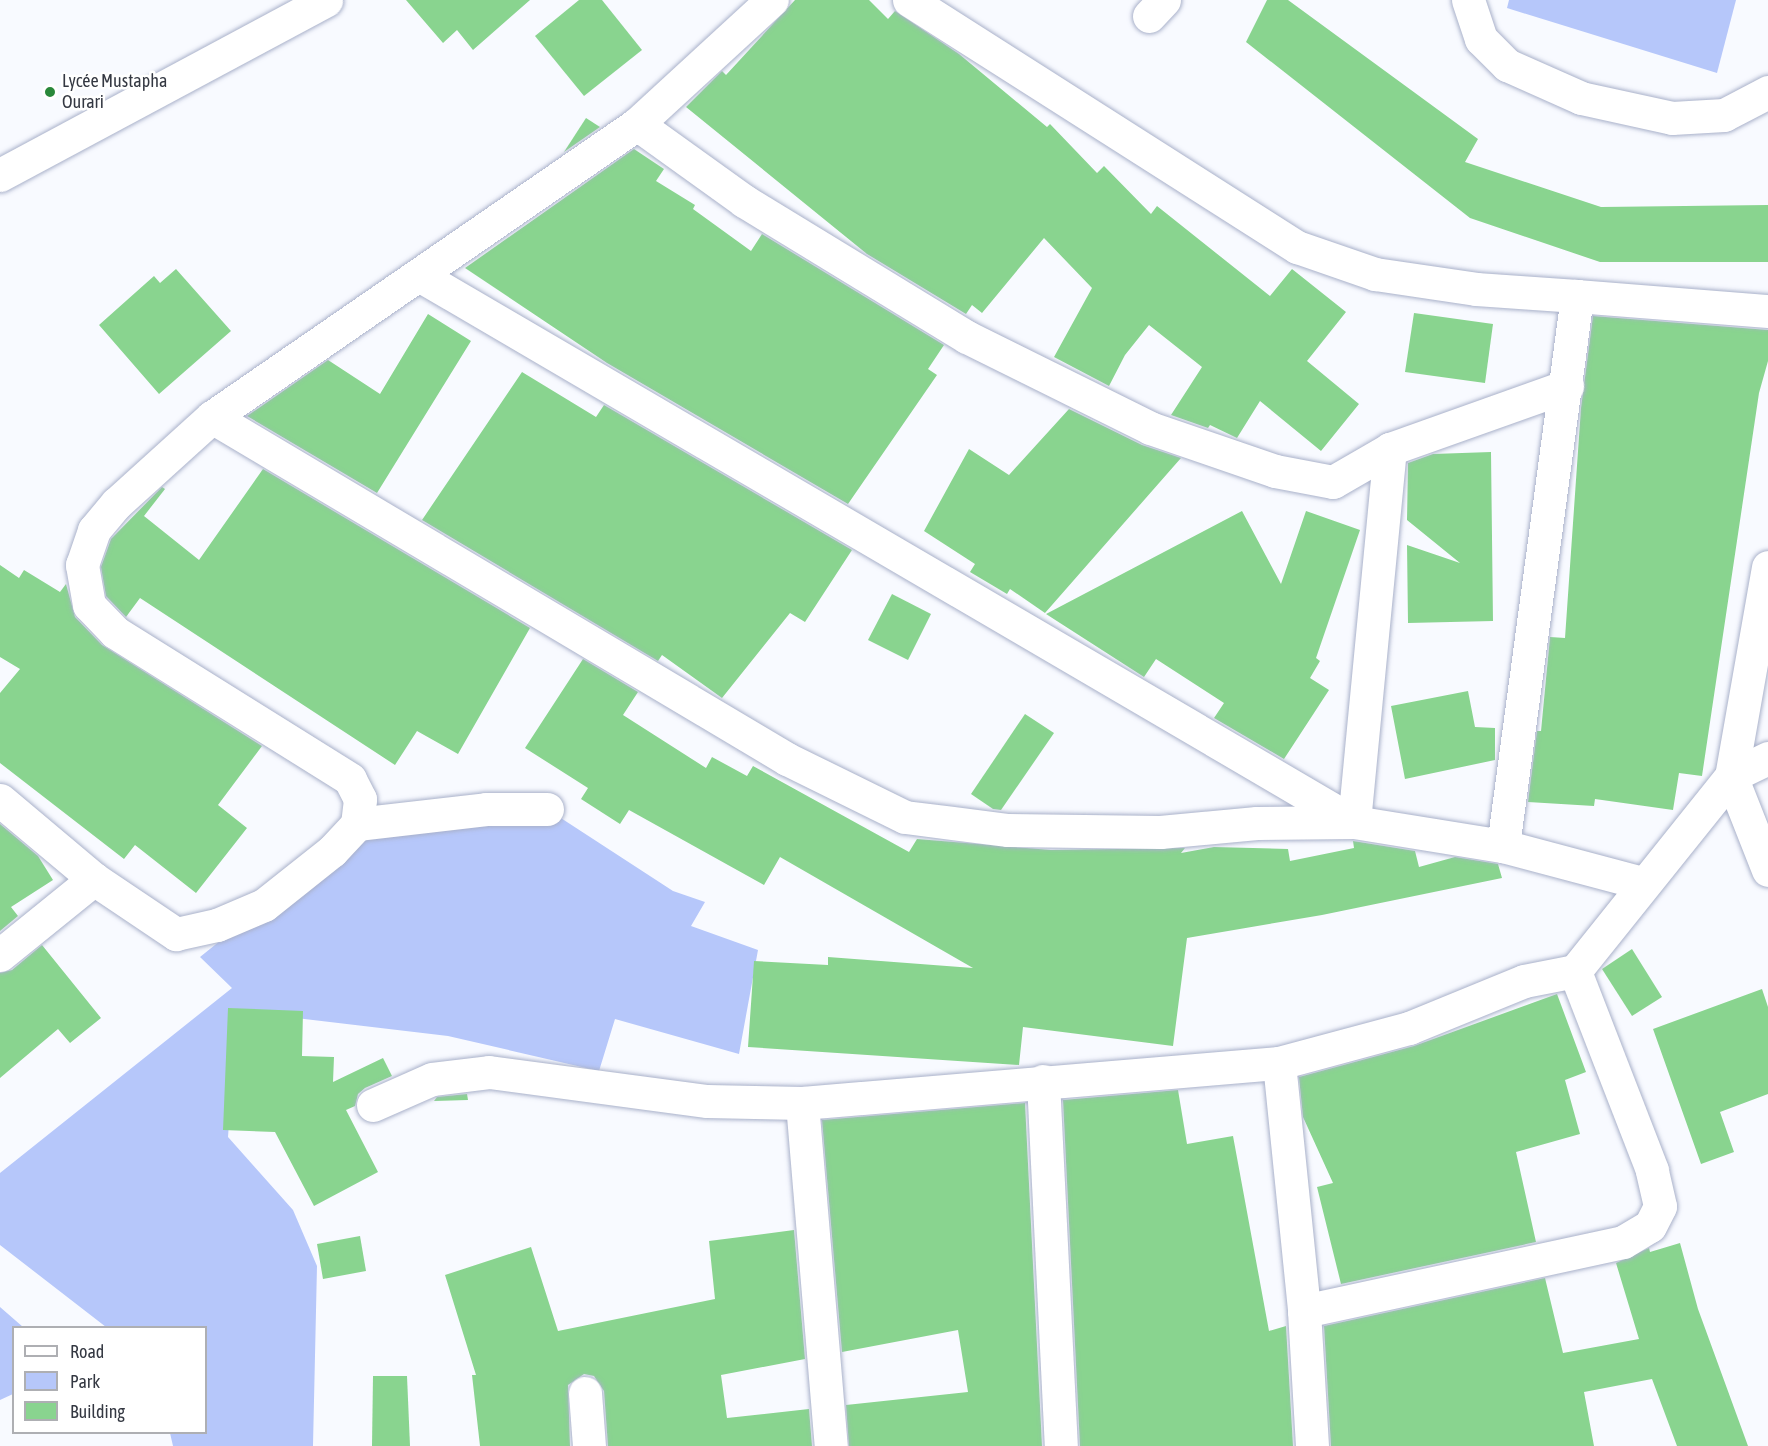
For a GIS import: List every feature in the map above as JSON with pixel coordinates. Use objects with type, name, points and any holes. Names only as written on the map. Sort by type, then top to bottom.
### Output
[{"type":"street","points":[[0,175],[326,0]]},
{"type":"street","points":[[0,800],[94,879],[176,934],[217,925],[264,905],[332,851],[357,824],[360,799],[350,779],[116,632],[89,605],[82,565],[94,530],[117,503],[212,417],[637,124],[772,0]]},
{"type":"street","points":[[909,0],[1297,247],[1375,274],[1476,289],[1768,311]]},
{"type":"street","points":[[1468,0],[1481,39],[1507,65],[1581,98],[1672,118],[1724,115],[1768,92]]},
{"type":"street","points":[[637,124],[744,201],[967,337],[1150,428],[1275,471],[1333,482],[1390,448],[1567,386]]},
{"type":"street","points":[[419,275],[1354,822]]},
{"type":"street","points":[[1503,846],[1567,386],[1577,296]]},
{"type":"street","points":[[212,417],[787,759],[905,817],[1008,830],[1136,832],[1257,823],[1354,822],[1503,846],[1642,883]]},
{"type":"street","points":[[1354,822],[1390,448]]},
{"type":"street","points":[[1768,567],[1731,776],[1768,870]]},
{"type":"street","points":[[373,1105],[432,1079],[489,1072],[707,1101],[802,1103],[1279,1063],[1409,1028],[1524,981],[1575,971],[1642,883],[1731,776],[1768,758]]},
{"type":"street","points":[[357,824],[486,809],[547,809]]},
{"type":"street","points":[[0,955],[94,879]]},
{"type":"street","points":[[1304,1311],[1623,1242],[1650,1226],[1660,1206],[1652,1170],[1575,971]]},
{"type":"street","points":[[1279,1063],[1304,1311],[1312,1446]]},
{"type":"street","points":[[1043,1081],[1061,1446]]},
{"type":"street","points":[[802,1103],[831,1446]]},
{"type":"street","points":[[585,1393],[589,1446]]},
{"type":"green space","points":[[1509,0],[1736,0],[1717,73],[1507,8]]},
{"type":"green space","points":[[547,809],[673,891],[705,902],[691,926],[758,950],[739,1054],[615,1019],[599,1071],[448,1036],[237,1011],[228,1137],[293,1210],[317,1266],[313,1446],[173,1446],[170,1434],[207,1434],[207,1326],[105,1326],[0,1245],[0,1173],[232,988],[200,957],[332,851],[357,824]]},
{"type":"green space","points":[[0,1307],[22,1326],[12,1326],[12,1394],[0,1400]]},
{"type":"building","points":[[406,0],[530,0],[473,50],[457,30],[443,43]]},
{"type":"building","points":[[579,0],[602,0],[642,50],[584,96],[535,36]]},
{"type":"building","points":[[795,0],[869,0],[888,19],[895,11],[959,54],[1047,127],[1050,124],[1097,173],[1104,166],[1151,214],[1157,206],[1270,296],[1292,269],[1346,312],[1307,361],[1359,404],[1321,451],[1260,401],[1237,438],[1210,425],[1208,428],[1171,415],[1202,367],[1149,325],[1125,355],[1109,386],[1054,357],[1092,288],[1044,238],[982,313],[972,305],[966,314],[867,254],[686,107],[722,71],[726,75]]},
{"type":"building","points":[[1267,0],[1288,0],[1478,139],[1465,162],[1601,207],[1768,205],[1768,262],[1600,262],[1470,218],[1246,42]]},
{"type":"building","points":[[586,118],[600,127],[564,152]]},
{"type":"building","points":[[634,149],[664,169],[656,181],[695,205],[693,209],[751,251],[762,234],[944,345],[928,369],[937,375],[848,504],[607,363],[465,268]]},
{"type":"building","points":[[176,269],[231,331],[159,394],[99,325],[154,276],[160,283]]},
{"type":"building","points":[[1414,313],[1493,324],[1485,383],[1405,372]]},
{"type":"building","points":[[428,314],[471,341],[377,493],[247,416],[328,360],[380,394]]},
{"type":"building","points":[[1593,316],[1768,330],[1768,361],[1759,393],[1702,776],[1679,773],[1673,810],[1595,799],[1594,806],[1528,802],[1537,731],[1541,731],[1550,637],[1565,638],[1581,408]]},
{"type":"building","points":[[522,372],[596,417],[604,405],[852,550],[805,622],[790,613],[722,698],[662,655],[658,661],[422,520]]},
{"type":"building","points":[[1069,409],[1142,445],[1181,458],[1045,613],[1010,589],[1007,594],[970,572],[975,564],[924,531],[969,449],[1009,475]]},
{"type":"building","points":[[1491,452],[1493,621],[1408,623],[1407,545],[1460,563],[1407,520],[1408,463],[1433,454]]},
{"type":"building","points":[[263,469],[530,628],[458,754],[417,731],[395,765],[140,598],[126,617],[106,596],[101,567],[111,539],[162,487],[165,489],[144,516],[199,560]]},
{"type":"building","points":[[1242,511],[1281,584],[1306,511],[1360,530],[1316,658],[1320,661],[1310,678],[1329,690],[1284,759],[1214,718],[1224,703],[1156,659],[1144,677],[1046,614]]},
{"type":"building","points":[[0,565],[19,578],[24,570],[60,592],[66,584],[75,617],[102,645],[262,746],[218,805],[247,828],[196,893],[135,845],[124,859],[0,763],[0,693],[20,669],[0,657]]},
{"type":"building","points":[[892,594],[931,614],[908,660],[868,640]]},
{"type":"building","points":[[583,659],[638,692],[623,715],[706,768],[712,757],[747,776],[753,766],[909,852],[917,839],[1051,850],[1185,848],[1181,853],[1214,847],[1288,849],[1290,861],[1354,848],[1353,841],[1415,851],[1419,867],[1455,857],[1498,864],[1502,878],[1322,915],[1187,938],[1173,1046],[1023,1027],[1019,1065],[748,1047],[754,961],[828,965],[828,957],[973,968],[780,857],[764,885],[629,810],[620,824],[581,799],[588,788],[525,748]]},
{"type":"building","points":[[1468,691],[1475,727],[1495,728],[1495,760],[1405,779],[1391,706]]},
{"type":"building","points":[[1025,714],[1054,733],[1001,810],[993,809],[971,794]]},
{"type":"building","points":[[0,824],[38,856],[53,880],[11,907],[18,916],[0,931]]},
{"type":"building","points":[[42,945],[101,1018],[70,1043],[58,1029],[0,1078],[0,973],[12,970]]},
{"type":"building","points":[[1632,949],[1662,997],[1632,1016],[1602,969]]},
{"type":"building","points":[[1762,989],[1768,1007],[1768,1094],[1720,1112],[1734,1152],[1701,1164],[1653,1029]]},
{"type":"building","points":[[1557,994],[1586,1072],[1565,1080],[1580,1134],[1516,1152],[1536,1242],[1341,1284],[1317,1187],[1333,1183],[1303,1117],[1299,1077],[1414,1046]]},
{"type":"building","points":[[228,1008],[303,1011],[302,1056],[334,1057],[333,1082],[383,1058],[392,1076],[365,1088],[358,1094],[355,1106],[346,1110],[378,1172],[314,1206],[275,1132],[223,1130]]},
{"type":"building","points":[[1178,1090],[1187,1144],[1233,1136],[1269,1331],[1286,1326],[1293,1446],[1080,1446],[1063,1100]]},
{"type":"building","points":[[467,1094],[468,1100],[434,1101],[437,1097]]},
{"type":"building","points":[[1025,1103],[1042,1446],[849,1446],[846,1405],[968,1392],[958,1330],[842,1352],[822,1120]]},
{"type":"building","points":[[794,1230],[805,1359],[721,1375],[727,1418],[809,1409],[812,1446],[608,1446],[604,1391],[594,1376],[584,1374],[568,1385],[570,1446],[480,1446],[472,1375],[476,1375],[445,1275],[531,1247],[558,1331],[715,1299],[709,1241]]},
{"type":"building","points":[[360,1236],[366,1271],[323,1279],[317,1244]]},
{"type":"building","points":[[1680,1243],[1698,1309],[1748,1446],[1677,1446],[1652,1379],[1584,1392],[1594,1446],[1331,1446],[1324,1326],[1545,1278],[1563,1353],[1639,1339],[1616,1263],[1649,1248],[1650,1252]]},
{"type":"building","points":[[373,1376],[407,1376],[410,1446],[372,1446]]},
{"type":"place","name":"Lycée Mustapha Ourari","points":[[50,92]]}]
